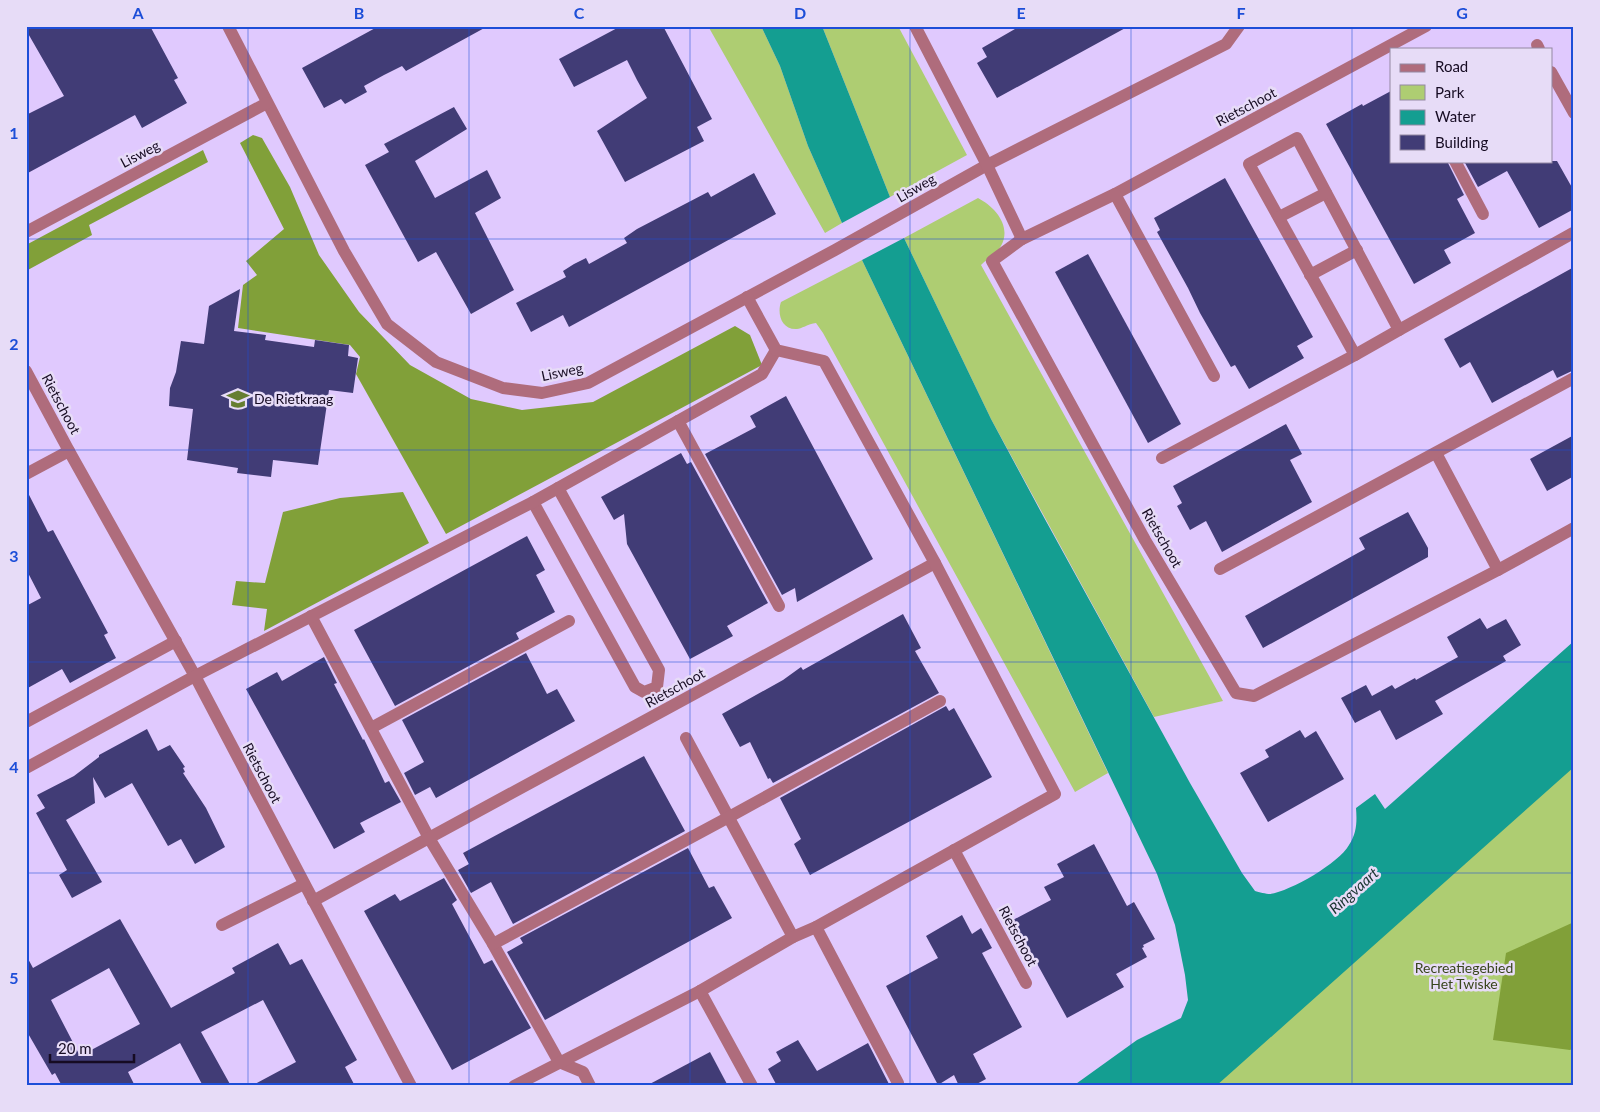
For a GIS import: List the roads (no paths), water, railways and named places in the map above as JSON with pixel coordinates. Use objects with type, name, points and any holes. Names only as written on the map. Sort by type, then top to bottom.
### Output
[{"type":"street","name":"Lisweg","points":[[228,26],[344,251],[388,324],[436,362],[502,388],[542,393],[588,383],[835,250],[987,165],[1226,44],[1239,26]]},
{"type":"street","points":[[915,26],[987,165],[1022,239]]},
{"type":"street","name":"Rietschoot","points":[[1393,47],[1426,26]]},
{"type":"street","name":"Rietschoot","points":[[1390,49],[1115,194],[1022,239],[992,261],[1145,540],[1236,693],[1254,696],[1498,570],[1574,528]]},
{"type":"street","points":[[1552,74],[1574,113]]},
{"type":"street","name":"Lisweg","points":[[26,232],[268,102]]},
{"type":"street","points":[[1354,355],[1248,164],[1297,138],[1399,330]]},
{"type":"street","points":[[1455,162],[1483,214]]},
{"type":"street","points":[[1279,217],[1326,193]]},
{"type":"street","points":[[1115,194],[1214,376]]},
{"type":"street","points":[[1162,458],[1354,355],[1573,233]]},
{"type":"street","points":[[1310,275],[1357,250]]},
{"type":"street","points":[[514,1086],[700,991],[1055,794],[935,563],[824,361],[776,350],[746,297]]},
{"type":"street","points":[[26,768],[195,676],[533,502],[762,374],[776,350]]},
{"type":"street","name":"Rietschoot","points":[[26,371],[195,676],[408,1085]]},
{"type":"street","points":[[1220,570],[1574,378]]},
{"type":"street","points":[[678,421],[779,606]]},
{"type":"street","name":"Rietschoot","points":[[26,474],[69,451]]},
{"type":"street","points":[[1436,453],[1498,570]]},
{"type":"street","name":"Rietschoot","points":[[533,502],[635,687],[644,692],[657,686],[659,670],[558,488]]},
{"type":"street","name":"Rietschoot","points":[[313,901],[935,563]]},
{"type":"street","points":[[310,616],[429,838],[493,944],[559,1062],[583,1072],[590,1086]]},
{"type":"street","points":[[371,728],[570,621]]},
{"type":"street","points":[[26,722],[176,641]]},
{"type":"street","points":[[493,944],[940,701]]},
{"type":"street","points":[[686,738],[793,938]]},
{"type":"street","name":"Rietschoot","points":[[954,850],[1026,983]]},
{"type":"street","points":[[222,925],[304,884]]},
{"type":"street","points":[[816,926],[898,1083]]},
{"type":"street","points":[[700,991],[752,1086]]},
{"type":"water","points":[[761,26],[822,26],[890,197],[842,223],[808,146],[780,66]]},
{"type":"water","name":"Ringvaart","points":[[904,238],[991,419],[1190,783],[1242,873],[1255,891],[1270,894],[1279,892],[1302,882],[1325,868],[1344,852],[1354,836],[1356,808],[1375,794],[1385,809],[1574,641],[1574,767],[1216,1086],[1073,1086],[1137,1040],[1181,1018],[1188,1000],[1185,975],[1175,925],[1157,874],[862,260]]},
{"type":"place","name":"De Rietkraag","points":[[238,399]]},
{"type":"park label","name":"Recreatiegebied Het Twiske","points":[[1464,976]]}]
